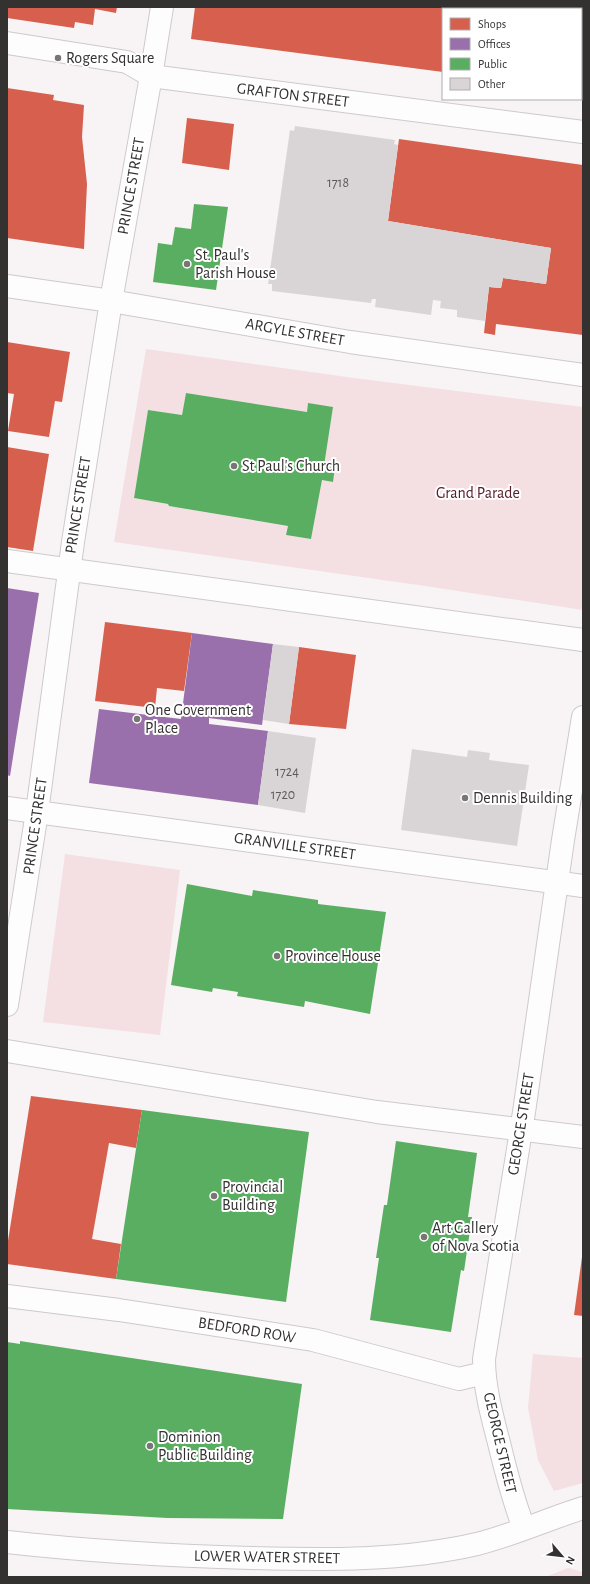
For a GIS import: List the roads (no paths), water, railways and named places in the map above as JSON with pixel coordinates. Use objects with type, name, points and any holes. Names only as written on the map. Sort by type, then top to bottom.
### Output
[{"type":"street","name":"PRINCE STREET","points":[[7,1005],[38,812],[68,570],[110,301],[162,7]]},
{"type":"street","name":"GRAFTON STREET","points":[[7,43],[127,62],[151,76],[583,132]]},
{"type":"street","name":"ARGYLE STREET","points":[[7,286],[110,301],[350,342],[583,375]]},
{"type":"street","points":[[7,561],[583,640]]},
{"type":"street","name":"GEORGE STREET","points":[[524,1528],[513,1500],[492,1416],[484,1373],[484,1359],[521,1130],[583,717]]},
{"type":"street","name":"GRANVILLE STREET","points":[[7,808],[558,881],[583,886]]},
{"type":"street","points":[[7,1051],[377,1112],[583,1137]]},
{"type":"street","name":"BEDFORD ROW","points":[[7,1296],[119,1310],[313,1340],[459,1379],[484,1373]]},
{"type":"street","name":"LOWER WATER STREET","points":[[7,1542],[73,1550],[197,1557],[288,1559],[401,1557],[478,1544],[583,1508]]},
{"type":"place","name":"Rogers Square","points":[[58,58]]},
{"type":"place","name":"St. Paul's Parish House","points":[[187,264]]},
{"type":"place","name":"St Paul's Church","points":[[234,466]]},
{"type":"place","name":"One Government Place","points":[[137,719]]},
{"type":"place","name":"Dennis Building","points":[[465,798]]},
{"type":"place","name":"Province House","points":[[277,956]]},
{"type":"place","name":"Provincial Building","points":[[214,1196]]},
{"type":"place","name":"Art Gallery of Nova Scotia","points":[[424,1237]]},
{"type":"place","name":"Dominion Public Building","points":[[150,1446]]},
{"type":"park label","name":"Grand Parade","points":[[478,493]]}]
